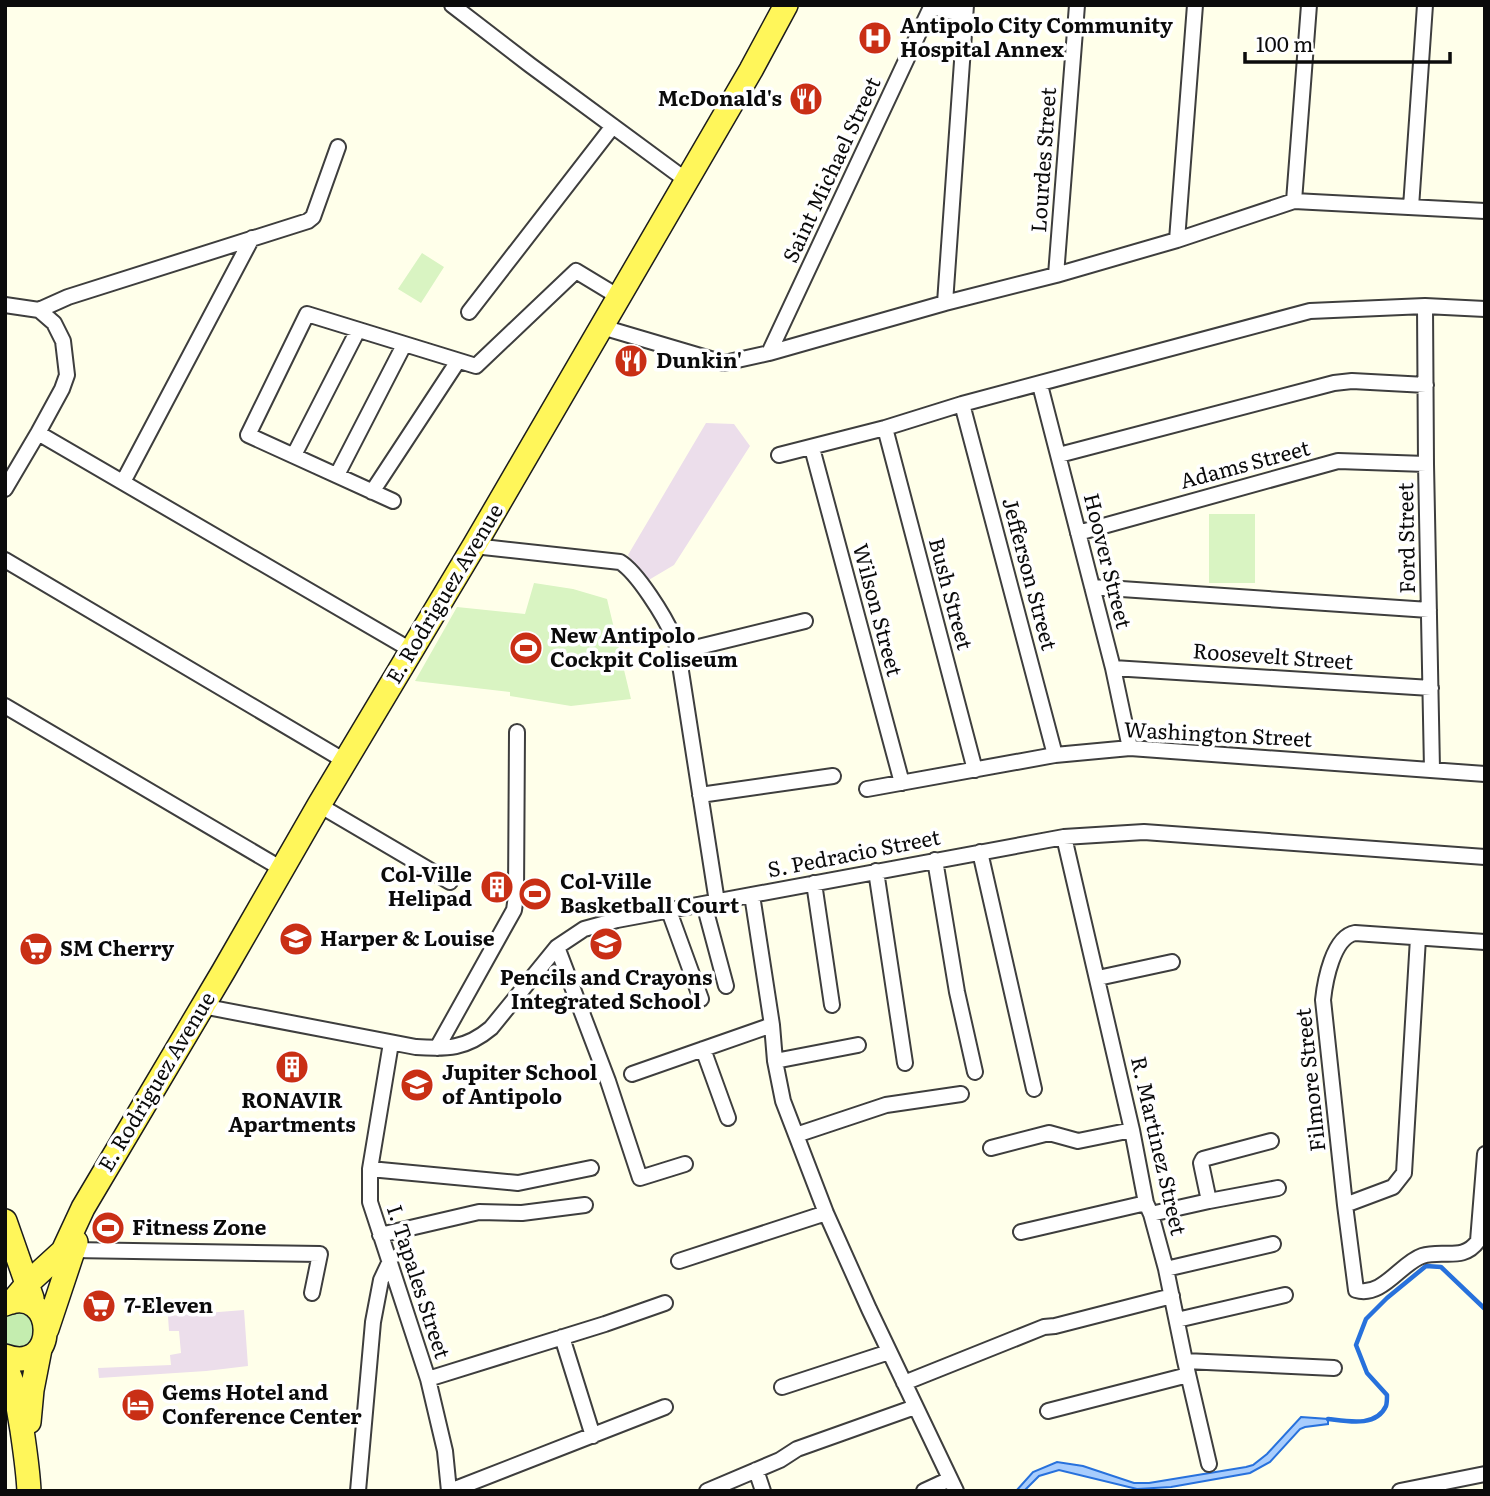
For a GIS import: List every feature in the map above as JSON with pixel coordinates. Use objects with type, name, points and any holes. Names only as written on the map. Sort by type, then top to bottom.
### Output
[{"type":"main road","name":"E. Rodriguez Avenue","points":[[12,1297],[63,1251],[83,1208],[602,327],[779,9]]},
{"type":"main road","name":"E. Rodriguez Avenue","points":[[27,1456],[32,1390],[43,1339],[72,1250],[100,1180]]},
{"type":"main road","points":[[5,1221],[12,1297]]},
{"type":"main road","points":[[5,1236],[12,1297]]},
{"type":"main road","points":[[5,1356],[14,1359],[28,1357],[43,1339],[41,1312],[35,1306],[12,1297]]},
{"type":"main road","points":[[5,1366],[15,1389],[27,1456],[29,1491]]},
{"type":"street","points":[[452,5],[686,180]]},
{"type":"street","name":"Lourdes Street","points":[[1056,275],[1077,5]]},
{"type":"street","points":[[1177,240],[1195,5]]},
{"type":"street","points":[[1294,201],[1309,5]]},
{"type":"street","points":[[1411,207],[1425,5]]},
{"type":"street","points":[[932,6],[965,10],[945,303]]},
{"type":"street","name":"Saint Michael Street","points":[[769,353],[932,6]]},
{"type":"street","points":[[469,312],[613,126]]},
{"type":"street","points":[[5,305],[39,310],[68,297],[308,221],[313,217],[338,147]]},
{"type":"street","points":[[602,327],[724,363],[1056,275],[1177,240],[1294,201],[1485,211]]},
{"type":"street","points":[[123,482],[252,238]]},
{"type":"street","points":[[393,501],[248,435],[307,314],[476,366],[576,271],[619,297]]},
{"type":"street","points":[[779,455],[1310,311],[1425,306],[1485,309]]},
{"type":"street","name":"Ford Street","points":[[1425,306],[1432,769]]},
{"type":"street","points":[[5,489],[62,389],[67,375],[63,341],[54,323],[39,310]]},
{"type":"street","points":[[294,455],[358,330]]},
{"type":"street","points":[[337,475],[404,345]]},
{"type":"street","points":[[372,492],[458,361]]},
{"type":"street","points":[[1059,455],[1334,383],[1352,381],[1426,385]]},
{"type":"street","name":"Hoover Street","points":[[1040,385],[1113,668],[1130,748]]},
{"type":"street","name":"Jefferson Street","points":[[962,404],[1055,755]]},
{"type":"street","name":"Bush Street","points":[[885,428],[975,770]]},
{"type":"street","points":[[38,433],[411,650]]},
{"type":"street","name":"Wilson Street","points":[[812,448],[902,783]]},
{"type":"street","name":"Adams Street","points":[[1078,533],[1338,461],[1426,464]]},
{"type":"street","points":[[474,546],[620,562],[653,600],[674,636],[700,795],[711,903],[726,986]]},
{"type":"street","points":[[5,560],[345,761]]},
{"type":"street","points":[[1092,587],[1429,610]]},
{"type":"street","points":[[678,652],[805,621]]},
{"type":"street","name":"Roosevelt Street","points":[[1113,668],[1431,688]]},
{"type":"street","points":[[5,706],[282,869]]},
{"type":"street","points":[[437,1048],[514,910],[517,732]]},
{"type":"street","name":"Washington Street","points":[[867,789],[1055,755],[1130,748],[1485,774]]},
{"type":"street","points":[[700,795],[833,776]]},
{"type":"street","points":[[319,805],[450,882]]},
{"type":"street","name":"S. Pedracio Street","points":[[202,1006],[391,1042],[437,1048],[460,1047],[482,1036],[491,1028],[557,947],[584,929],[617,920],[935,860],[1064,837],[1143,832],[1485,857]]},
{"type":"street","name":"R. Martinez Street","points":[[1064,837],[1209,1464]]},
{"type":"street","points":[[980,852],[1034,1089]]},
{"type":"street","points":[[935,860],[957,992],[975,1072]]},
{"type":"street","points":[[876,871],[905,1063]]},
{"type":"street","points":[[814,883],[832,1005]]},
{"type":"street","points":[[752,895],[783,1101],[825,1213],[953,1485],[923,1491]]},
{"type":"street","points":[[669,911],[701,999]]},
{"type":"street","name":"Filmore Street","points":[[1485,942],[1355,933],[1348,934],[1339,942],[1325,983],[1323,1000],[1356,1290],[1370,1291],[1421,1256],[1462,1253],[1473,1249],[1478,1241],[1485,1154]]},
{"type":"street","points":[[1345,1205],[1393,1187],[1404,1173],[1418,938]]},
{"type":"street","points":[[557,947],[608,1082],[640,1178],[685,1164]]},
{"type":"street","points":[[1098,978],[1172,962]]},
{"type":"street","points":[[632,1074],[772,1025]]},
{"type":"street","name":"I. Tapales Street","points":[[391,1042],[370,1169],[370,1202],[428,1379],[445,1451],[450,1491]]},
{"type":"street","points":[[775,1061],[858,1045]]},
{"type":"street","points":[[703,1049],[728,1118]]},
{"type":"street","points":[[796,1135],[886,1105],[961,1094]]},
{"type":"street","points":[[991,1148],[1049,1133],[1078,1141],[1132,1130]]},
{"type":"street","points":[[1209,1201],[1201,1163],[1203,1159],[1271,1141]]},
{"type":"street","points":[[370,1169],[517,1183],[591,1168]]},
{"type":"street","points":[[1021,1232],[1148,1208],[1209,1201],[1279,1188]]},
{"type":"street","points":[[380,1235],[479,1212],[522,1213],[585,1205]]},
{"type":"street","points":[[679,1261],[825,1213]]},
{"type":"street","points":[[1166,1269],[1273,1244]]},
{"type":"street","points":[[72,1250],[320,1254],[312,1293]]},
{"type":"street","points":[[358,1491],[373,1322],[381,1280],[389,1263]]},
{"type":"street","points":[[1177,1320],[1285,1295]]},
{"type":"street","points":[[904,1383],[1044,1327],[1172,1296]]},
{"type":"street","points":[[428,1379],[666,1303]]},
{"type":"street","points":[[562,1337],[593,1436]]},
{"type":"street","points":[[782,1387],[889,1352]]},
{"type":"street","points":[[1048,1411],[1186,1368],[1334,1368]]},
{"type":"street","points":[[450,1491],[665,1407]]},
{"type":"street","points":[[707,1491],[780,1460],[797,1449],[915,1407]]},
{"type":"street","points":[[756,1470],[763,1491]]},
{"type":"street","points":[[1400,1491],[1485,1474]]},
{"type":"shaded area","points":[[706,423],[734,424],[750,446],[674,565],[647,581],[628,555]]},
{"type":"shaded area","points":[[244,1310],[248,1366],[99,1378],[98,1368],[171,1365],[170,1355],[181,1353],[179,1331],[169,1331],[168,1316]]},
{"type":"green space","points":[[422,253],[444,267],[421,303],[398,289]]},
{"type":"green space","points":[[1209,514],[1255,514],[1255,583],[1209,583]]},
{"type":"green space","name":"New Antipolo Cockpit Coliseum","points":[[534,583],[573,589],[607,599],[631,699],[571,706],[510,696],[510,692],[415,681],[457,607],[525,614]]},
{"type":"green space","points":[[14,1311],[29,1314],[38,1332],[27,1348],[5,1345],[5,1316]]},
{"type":"water","points":[[1301,1417],[1328,1419],[1328,1424],[1300,1429],[1270,1462],[1250,1473],[1171,1487],[1137,1489],[1059,1470],[1039,1476],[1024,1491],[1016,1491],[1033,1472],[1057,1462],[1083,1466],[1134,1483],[1149,1483],[1246,1467],[1267,1454]]},
{"type":"waterway","points":[[1328,1419],[1360,1422],[1375,1418],[1386,1406],[1387,1395],[1367,1373],[1356,1345],[1366,1319],[1426,1266],[1441,1267],[1485,1309]]},
{"type":"place","name":"Antipolo City Community Hospital Annex","points":[[875,38]]},
{"type":"place","name":"McDonald's","points":[[806,99]]},
{"type":"place","name":"Dunkin'","points":[[631,361]]},
{"type":"place","name":"New Antipolo Cockpit Coliseum","points":[[526,648]]},
{"type":"place","name":"Col-Ville Helipad","points":[[497,887]]},
{"type":"place","name":"Col-Ville Basketball Court","points":[[535,894]]},
{"type":"place","name":"Harper & Louise","points":[[296,939]]},
{"type":"place","name":"Pencils and Crayons Integrated School","points":[[606,944]]},
{"type":"place","name":"SM Cherry","points":[[36,949]]},
{"type":"place","name":"RONAVIR Apartments","points":[[292,1067]]},
{"type":"place","name":"Jupiter School of Antipolo","points":[[417,1085]]},
{"type":"place","name":"Fitness Zone","points":[[108,1228]]},
{"type":"place","name":"7-Eleven","points":[[99,1306]]},
{"type":"place","name":"Gems Hotel and Conference Center","points":[[138,1405]]}]
